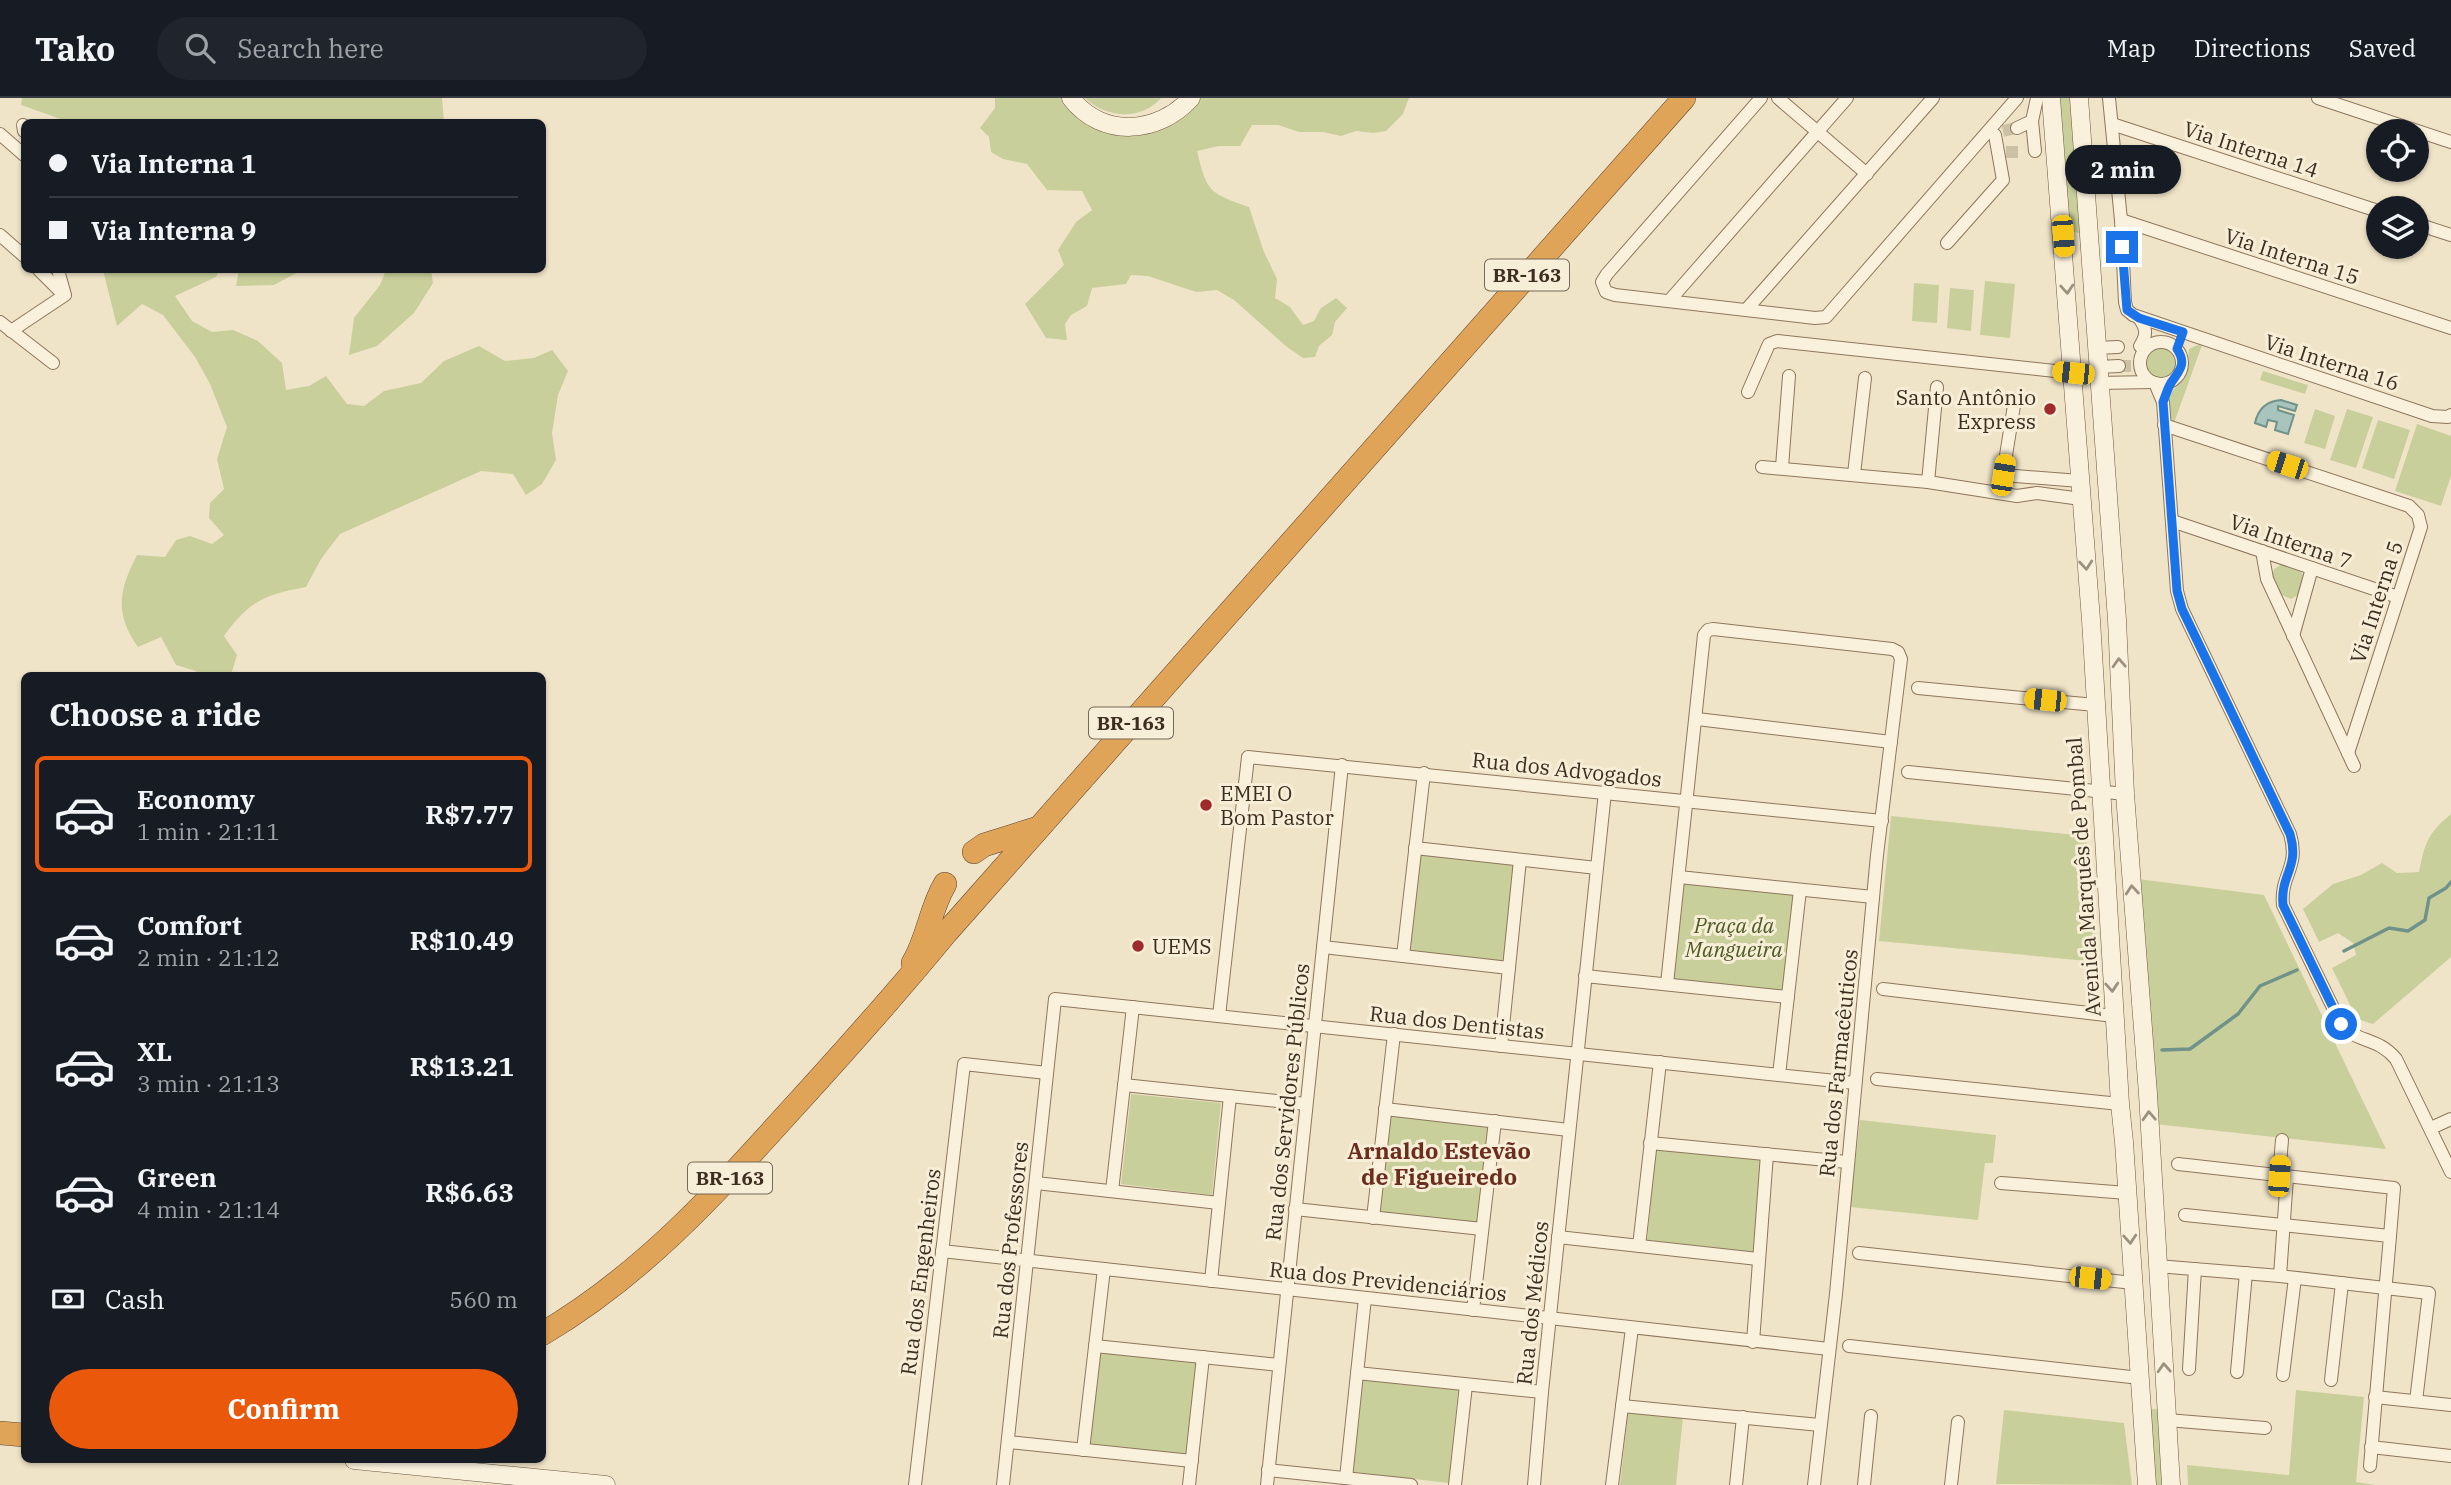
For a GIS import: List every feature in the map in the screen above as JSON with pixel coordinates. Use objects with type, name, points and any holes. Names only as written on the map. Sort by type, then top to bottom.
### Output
[{"type":"highway","name":"BR-163","points":[[546,1331],[601,1296],[679,1230],[719,1190],[894,996],[1038,828],[1684,98]]},
{"type":"highway","points":[[974,852],[984,845],[1038,828]]},
{"type":"highway","points":[[894,996],[920,951],[945,884]]},
{"type":"highway","points":[[0,1433],[21,1435]]},
{"type":"main road","points":[[1071,98],[1093,118],[1117,127],[1141,127],[1167,118],[1191,98]]},
{"type":"main road","name":"Avenida Marquês de Pombal","points":[[2052,98],[2091,620],[2114,1016],[2147,1485]]},
{"type":"main road","points":[[2079,98],[2117,620],[2125,794],[2171,1485]]},
{"type":"main road","points":[[2063,236],[2078,236],[2090,246]]},
{"type":"main road","points":[[2084,533],[2110,533]]},
{"type":"main road","points":[[2091,620],[2117,620]]},
{"type":"main road","points":[[2124,1142],[2150,1146]]},
{"type":"main road","points":[[2142,1402],[2165,1401]]},
{"type":"main road","points":[[384,1463],[606,1485]]},
{"type":"street","points":[[1761,98],[1607,274],[1602,282],[1606,292],[1815,318],[1826,317],[1994,134],[2017,98]]},
{"type":"street","points":[[1778,98],[1867,174]]},
{"type":"street","points":[[1670,300],[1847,98]]},
{"type":"street","points":[[1745,310],[1933,98]]},
{"type":"street","points":[[2037,98],[2029,151],[2056,148]]},
{"type":"street","points":[[2109,98],[2121,220]]},
{"type":"street","points":[[2318,98],[2451,142]]},
{"type":"street","points":[[2017,128],[2032,121]]},
{"type":"street","name":"Via Interna 14","points":[[2112,124],[2366,207]]},
{"type":"street","points":[[0,134],[21,152]]},
{"type":"street","points":[[1994,134],[2006,152]]},
{"type":"street","points":[[1947,243],[2003,180],[1994,134]]},
{"type":"street","name":"Via Interna 16","points":[[2121,220],[2127,310],[2139,318],[2432,416],[2449,416]]},
{"type":"street","name":"Via Interna 15","points":[[2121,220],[2451,328]]},
{"type":"street","points":[[2429,227],[2451,235]]},
{"type":"street","points":[[0,235],[21,247]]},
{"type":"street","points":[[42,273],[65,295]]},
{"type":"street","points":[[59,273],[65,295]]},
{"type":"street","points":[[11,331],[65,295]]},
{"type":"street","points":[[2139,318],[2146,328],[2146,338],[2139,346]]},
{"type":"street","points":[[0,322],[52,363]]},
{"type":"street","points":[[2139,346],[2160,324]]},
{"type":"street","points":[[2163,402],[2172,380],[2181,371],[2179,352],[2183,332]]},
{"type":"street","points":[[2179,352],[2204,340]]},
{"type":"street","points":[[1748,392],[1769,344],[1777,341],[2073,373]]},
{"type":"street","points":[[2096,348],[2167,342],[2179,352]]},
{"type":"street","points":[[2098,375],[2130,366],[2141,355],[2139,346]]},
{"type":"street","points":[[2130,366],[2153,382],[2163,402],[2177,591],[2182,609],[2290,834],[2294,859],[2284,884],[2283,905],[2341,1024],[2356,1037],[2377,1043],[2392,1054],[2451,1172]]},
{"type":"street","points":[[2098,375],[2153,382],[2172,380]]},
{"type":"street","points":[[1782,467],[1789,376]]},
{"type":"street","points":[[1854,474],[1865,378]]},
{"type":"street","points":[[1928,482],[1937,387]]},
{"type":"street","points":[[2000,493],[2015,399]]},
{"type":"street","name":"Via Interna 5","points":[[2164,425],[2409,506],[2418,515],[2421,527],[2348,753]]},
{"type":"street","points":[[1762,467],[1928,482],[2017,496],[2081,490]]},
{"type":"street","points":[[2003,475],[2081,490]]},
{"type":"street","name":"Via Interna 7","points":[[2172,521],[2398,597]]},
{"type":"street","points":[[2262,551],[2267,579],[2354,766]]},
{"type":"street","points":[[2293,636],[2312,568]]},
{"type":"street","points":[[2280,608],[2295,604],[2306,592]]},
{"type":"street","name":"Rua dos Farmacêuticos","points":[[1697,719],[1704,635],[1713,629],[1892,649],[1898,652],[1901,659],[1873,897],[1814,1485]]},
{"type":"street","points":[[1918,688],[2095,705]]},
{"type":"street","points":[[2334,721],[2342,723],[2351,719],[2363,702]]},
{"type":"street","points":[[1667,984],[1697,719],[1891,742]]},
{"type":"street","name":"Rua dos Advogados","points":[[1219,1016],[1248,758],[1342,765],[1882,821]]},
{"type":"street","name":"Rua dos Servidores Públicos","points":[[1267,1485],[1342,765]]},
{"type":"street","points":[[1908,772],[2125,794]]},
{"type":"street","points":[[1403,956],[1424,774]]},
{"type":"street","name":"Rua dos Médicos","points":[[1534,1485],[1605,792]]},
{"type":"street","points":[[1415,848],[1597,869]]},
{"type":"street","points":[[1502,1046],[1520,860]]},
{"type":"street","points":[[1679,877],[1873,897]]},
{"type":"street","points":[[1779,1075],[1800,890]]},
{"type":"street","points":[[1323,947],[1509,968]]},
{"type":"street","points":[[1586,976],[1788,997]]},
{"type":"street","points":[[1883,989],[2114,1016]]},
{"type":"street","name":"Rua dos Dentistas","points":[[1055,999],[1855,1083]]},
{"type":"street","name":"Rua dos Professores","points":[[1003,1485],[1055,999]]},
{"type":"street","points":[[1112,1191],[1133,1007]]},
{"type":"street","points":[[1373,1217],[1394,1034]]},
{"type":"street","points":[[1639,1246],[1660,1062]]},
{"type":"street","name":"Rua dos Engenheiros","points":[[915,1485],[964,1064],[1047,1073]]},
{"type":"street","points":[[1877,1079],[2120,1104]]},
{"type":"street","points":[[1124,1085],[1306,1104]]},
{"type":"street","points":[[1211,1281],[1230,1096]]},
{"type":"street","points":[[1385,1109],[1569,1130]]},
{"type":"street","points":[[2431,1128],[2451,1119]]},
{"type":"street","points":[[1473,1310],[1495,1121]]},
{"type":"street","points":[[2280,1276],[2283,1226],[2282,1140]]},
{"type":"street","points":[[1650,1143],[1847,1162]]},
{"type":"street","points":[[1753,1342],[1767,1154]]},
{"type":"street","points":[[2178,1164],[2394,1188],[2370,1466]]},
{"type":"street","points":[[1036,1183],[1219,1203]]},
{"type":"street","points":[[2001,1183],[2127,1193]]},
{"type":"street","points":[[1296,1209],[1482,1229]]},
{"type":"street","points":[[2185,1215],[2390,1236]]},
{"type":"street","points":[[1558,1237],[1758,1259]]},
{"type":"street","name":"Rua dos Previdenciários","points":[[942,1251],[1829,1349]]},
{"type":"street","points":[[1859,1253],[2133,1283]]},
{"type":"street","points":[[2157,1266],[2280,1276],[2428,1293],[2416,1401]]},
{"type":"street","points":[[1083,1450],[1104,1269]]},
{"type":"street","points":[[2189,1369],[2195,1269]]},
{"type":"street","points":[[2237,1372],[2246,1273]]},
{"type":"street","points":[[2283,1375],[2295,1278]]},
{"type":"street","points":[[2331,1380],[2343,1283]]},
{"type":"street","points":[[1346,1478],[1365,1298]]},
{"type":"street","points":[[1612,1485],[1632,1328]]},
{"type":"street","points":[[1095,1346],[1279,1365]]},
{"type":"street","points":[[1849,1346],[2140,1378]]},
{"type":"street","points":[[1189,1485],[1203,1357]]},
{"type":"street","points":[[1357,1373],[1542,1392]]},
{"type":"street","points":[[1455,1485],[1466,1385]]},
{"type":"street","points":[[2375,1397],[2451,1405]]},
{"type":"street","points":[[1622,1406],[1819,1425]]},
{"type":"street","points":[[1864,1485],[1871,1416]]},
{"type":"street","points":[[1736,1485],[1743,1417]]},
{"type":"street","points":[[2167,1420],[2265,1428]]},
{"type":"street","points":[[1951,1485],[1958,1422]]},
{"type":"street","points":[[1008,1442],[1192,1461]]},
{"type":"street","points":[[2371,1447],[2451,1456]]},
{"type":"street","points":[[1268,1470],[1411,1485]]},
{"type":"green space","points":[[22,98],[442,98],[444,119],[61,119],[21,105]]},
{"type":"green space","points":[[995,98],[1064,98],[1124,130],[1196,98],[1409,98],[1403,114],[1386,131],[1356,131],[1341,136],[1323,132],[1299,132],[1278,125],[1252,125],[1240,146],[1219,146],[1197,151],[1207,183],[1212,189],[1225,198],[1249,207],[1264,252],[1277,279],[1275,298],[1290,307],[1303,325],[1314,321],[1321,308],[1336,298],[1347,308],[1335,322],[1332,335],[1319,346],[1315,357],[1303,358],[1234,300],[1217,290],[1196,292],[1148,276],[1131,275],[1126,284],[1092,288],[1087,306],[1071,315],[1065,324],[1067,340],[1046,338],[1025,304],[1064,265],[1058,250],[1076,222],[1092,210],[1082,191],[1047,190],[1027,164],[1003,159],[991,152],[989,137],[980,128],[995,108]]},
{"type":"green space","points":[[1085,98],[1161,98],[1144,111],[1123,114],[1103,110]]},
{"type":"green space","points":[[2060,98],[2075,98],[2085,234],[2068,231]]},
{"type":"green space","points":[[104,273],[218,273],[216,277],[175,296],[192,321],[212,332],[233,330],[258,341],[282,363],[286,390],[309,386],[326,376],[347,404],[364,406],[384,391],[421,383],[444,361],[479,346],[505,361],[534,358],[552,350],[568,371],[558,395],[552,433],[556,460],[542,484],[526,495],[513,474],[481,471],[340,534],[321,559],[306,587],[259,601],[233,624],[224,636],[237,655],[232,672],[197,672],[176,665],[161,637],[138,647],[130,635],[122,612],[123,591],[137,555],[165,557],[176,540],[190,536],[212,544],[224,535],[209,518],[210,503],[224,489],[217,459],[227,427],[210,384],[195,357],[163,315],[142,304],[117,326]]},
{"type":"green space","points":[[238,273],[296,273],[274,285],[236,286]]},
{"type":"green space","points":[[385,273],[431,273],[433,283],[414,313],[377,346],[349,355],[354,318],[380,285]]},
{"type":"green space","points":[[1985,281],[2015,284],[2010,338],[1980,335]]},
{"type":"green space","points":[[1914,283],[1939,285],[1937,323],[1912,321]]},
{"type":"green space","points":[[1950,288],[1974,290],[1971,331],[1947,328]]},
{"type":"green space","points":[[2202,345],[2174,423],[2169,415],[2169,395],[2187,374],[2189,349]]},
{"type":"green space","points":[[2161,346],[2173,351],[2178,363],[2173,375],[2161,380],[2149,375],[2144,363],[2149,351]]},
{"type":"green space","points":[[2263,371],[2308,385],[2305,394],[2260,380]]},
{"type":"green space","points":[[2315,409],[2335,416],[2325,449],[2304,443]]},
{"type":"green space","points":[[2347,409],[2373,417],[2356,468],[2330,460]]},
{"type":"green space","points":[[2378,420],[2410,430],[2394,479],[2362,468]]},
{"type":"green space","points":[[2417,424],[2451,436],[2451,476],[2441,506],[2395,491]]},
{"type":"green space","points":[[2282,564],[2299,569],[2303,575],[2298,595],[2291,599],[2282,595],[2272,575],[2274,569]]},
{"type":"green space","points":[[2451,814],[2451,957],[2373,1024],[2357,1019],[2332,968],[2356,955],[2353,943],[2338,933],[2319,942],[2303,909],[2333,884],[2361,875],[2382,863],[2397,873],[2419,872],[2428,840]]},
{"type":"green space","points":[[1891,816],[2086,836],[2098,962],[1879,941]]},
{"type":"green space","points":[[1420,854],[1515,865],[1505,962],[1409,952]]},
{"type":"green space","points":[[2138,879],[2264,895],[2386,1149],[2154,1124]]},
{"type":"green space","name":"Praça da Mangueira","points":[[1684,883],[1793,894],[1783,991],[1674,979]]},
{"type":"green space","points":[[1131,1094],[1221,1103],[1212,1195],[1121,1184]]},
{"type":"green space","points":[[1389,1114],[1489,1125],[1477,1224],[1379,1213]]},
{"type":"green space","points":[[1860,1120],[1996,1135],[1993,1163],[1985,1163],[1978,1220],[1850,1207]]},
{"type":"green space","points":[[1656,1149],[1762,1160],[1754,1252],[1647,1240]]},
{"type":"green space","points":[[1100,1352],[1197,1362],[1187,1455],[1089,1445]]},
{"type":"green space","points":[[1363,1380],[1458,1390],[1449,1483],[1353,1472]]},
{"type":"green space","points":[[2296,1390],[2364,1397],[2356,1482],[2376,1485],[2188,1485],[2187,1465],[2289,1475]]},
{"type":"green space","points":[[2162,1408],[2165,1485],[2153,1485],[2148,1410]]},
{"type":"green space","points":[[2004,1410],[2124,1423],[2132,1485],[1996,1484]]},
{"type":"green space","points":[[1628,1411],[1683,1417],[1676,1485],[1620,1485]]},
{"type":"water","points":[[2281,400],[2297,405],[2295,411],[2278,406],[2278,410],[2294,415],[2288,434],[2275,430],[2277,422],[2268,420],[2266,427],[2255,423],[2264,407]]},
{"type":"waterway","points":[[2344,951],[2389,928],[2408,931],[2425,920],[2429,898],[2451,882]]},
{"type":"waterway","points":[[2162,1050],[2190,1049],[2238,1014],[2260,986],[2297,970]]},
{"type":"tunnel","points":[[2003,131],[2017,128]]},
{"type":"tunnel","points":[[2006,152],[2022,152]]},
{"type":"tunnel","points":[[2119,366],[2132,366]]},
{"type":"place","name":"Santo Antônio Express","points":[[2050,409]]},
{"type":"place","name":"EMEI O Bom Pastor","points":[[1206,805]]},
{"type":"place","name":"UEMS","points":[[1138,946]]},
{"type":"district","name":"Arnaldo Estevão de Figueiredo","points":[[1439,1163]]},
{"type":"route","points":[[2122,247],[2127,310],[2139,318],[2183,332],[2177,349],[2182,356],[2181,371],[2172,380],[2163,402],[2177,591],[2182,609],[2290,834],[2294,859],[2284,884],[2283,905],[2341,1024]]}]
